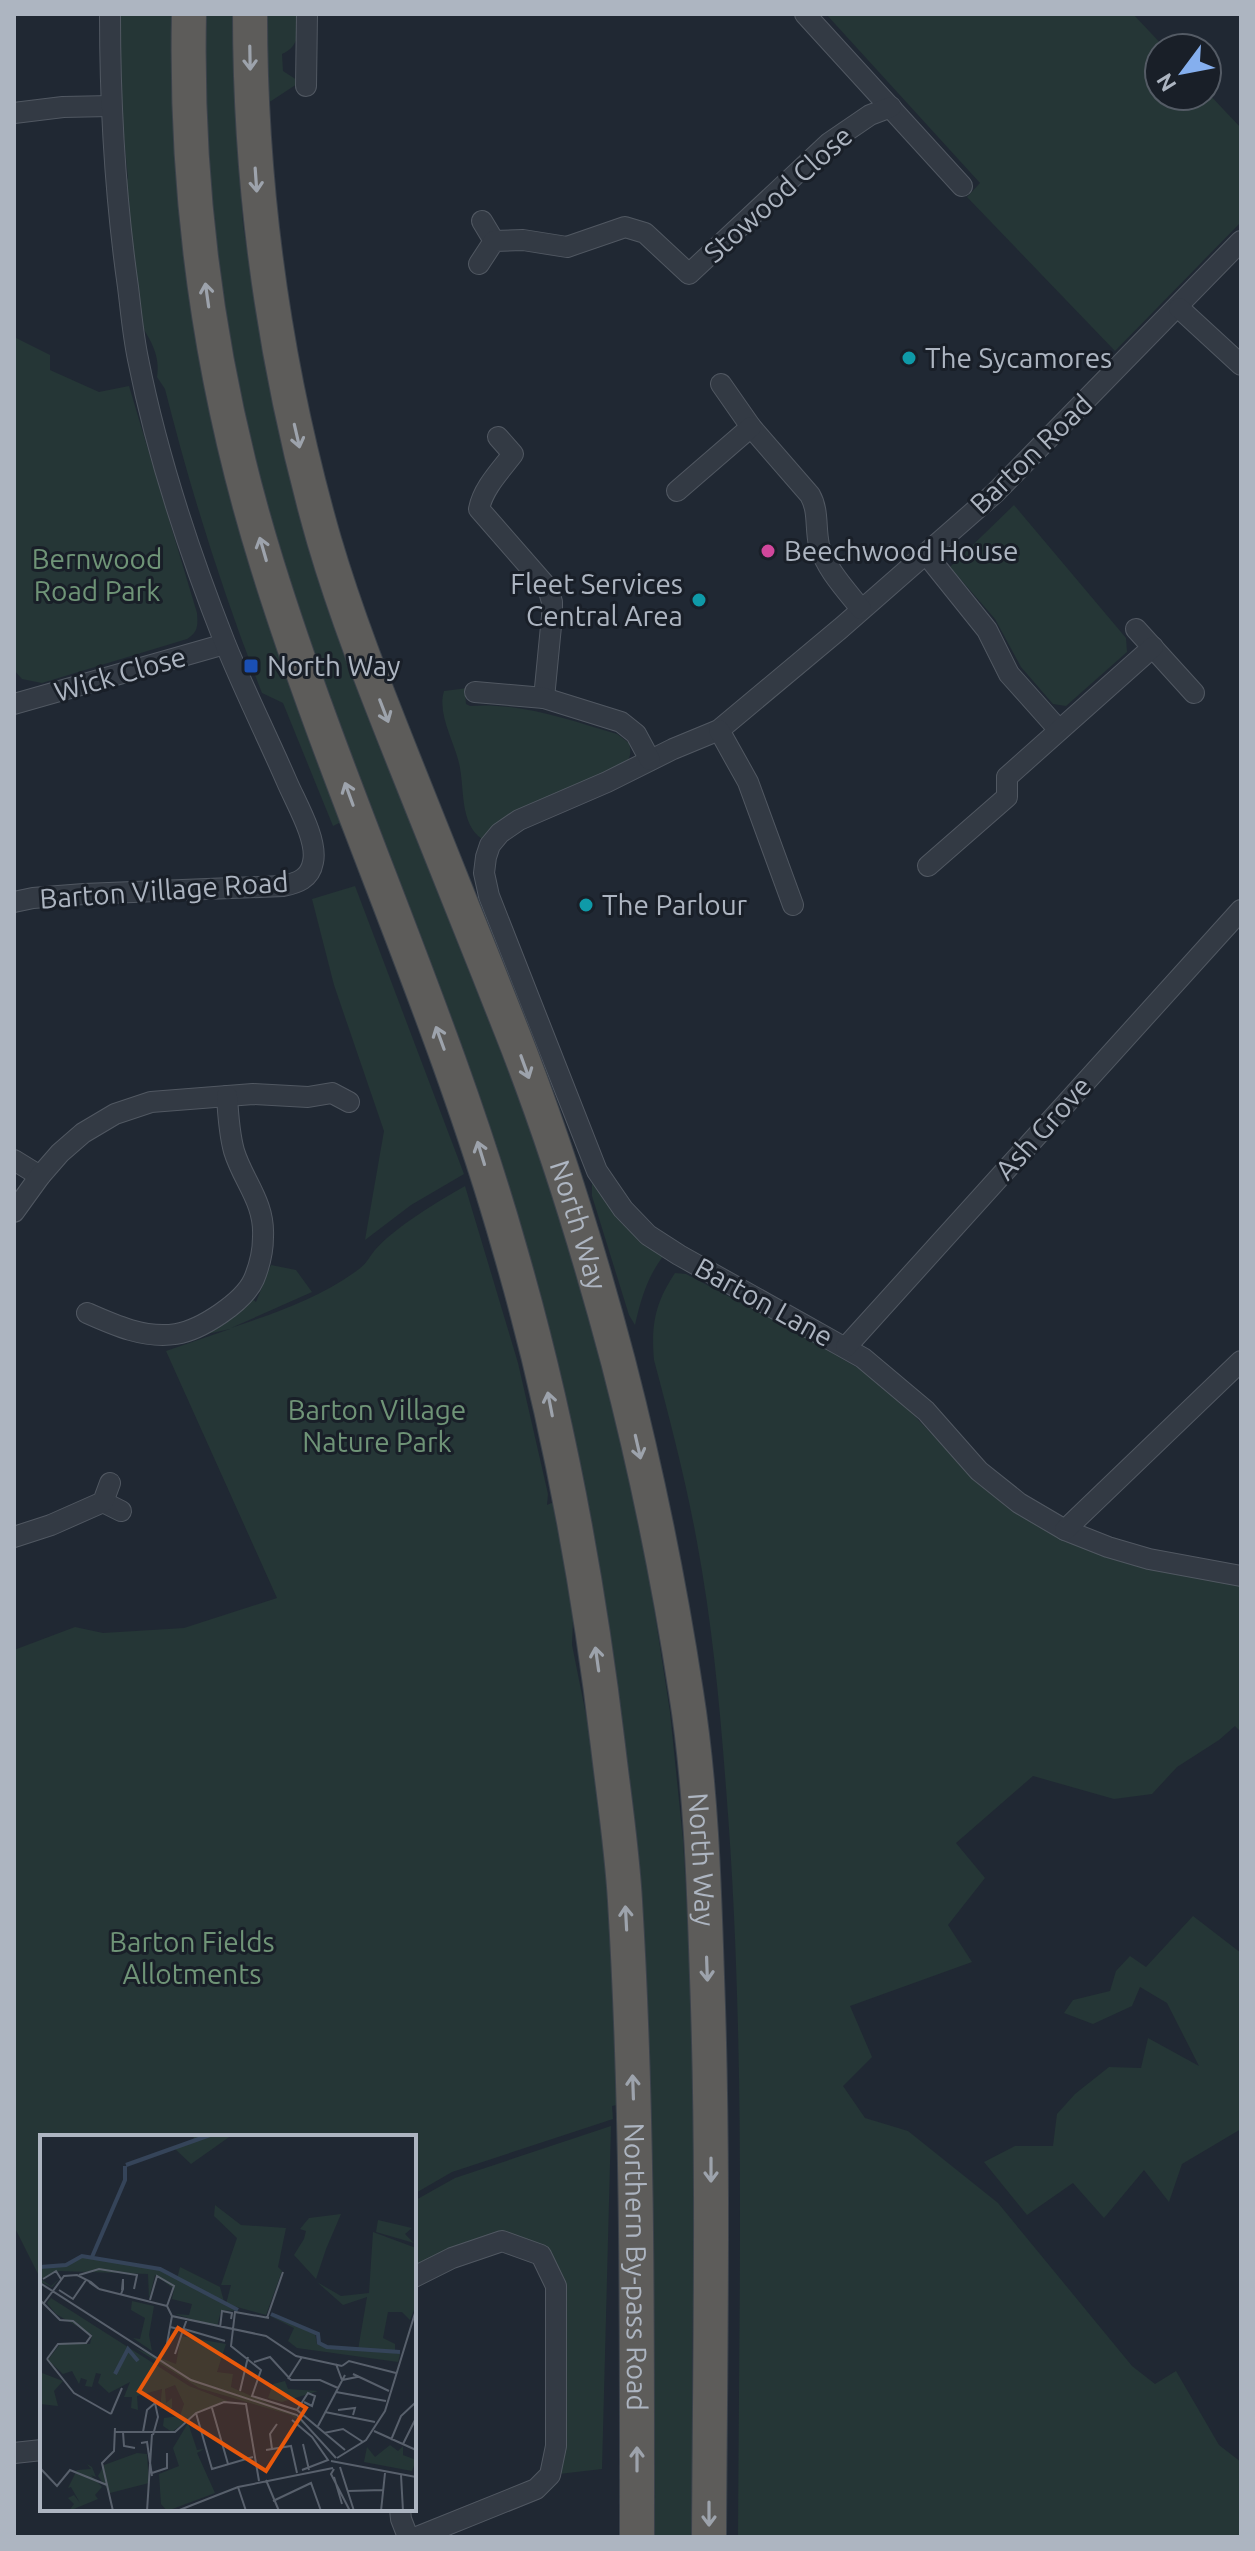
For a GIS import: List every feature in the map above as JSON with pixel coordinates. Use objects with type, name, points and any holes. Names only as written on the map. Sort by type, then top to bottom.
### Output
[{"type":"highway","name":"Northern By-pass Road","points":[[189,14],[190,145],[197,229],[229,421],[247,493],[268,567],[467,1111],[510,1248],[547,1388],[588,1591],[625,1895],[637,2220],[637,2537]]},
{"type":"highway","name":"North Way","points":[[250,14],[259,219],[272,309],[305,471],[326,546],[368,667],[549,1130],[619,1365],[644,1470],[687,1696],[705,1900],[711,2092],[709,2537]]},
{"type":"street","points":[[110,14],[110,106],[116,200],[138,357],[167,473],[225,644]]},
{"type":"street","points":[[306,86],[307,14]]},
{"type":"street","points":[[805,14],[962,186]]},
{"type":"street","points":[[14,113],[63,107],[110,106]]},
{"type":"street","name":"Stowood Close","points":[[494,241],[523,240],[567,247],[625,227],[645,233],[689,274],[829,143],[870,115],[891,107]]},
{"type":"street","points":[[479,264],[494,241],[482,221]]},
{"type":"street","name":"Barton Road","points":[[490,845],[500,833],[519,820],[719,730],[995,493],[1179,308],[1241,241]]},
{"type":"street","points":[[1179,308],[1241,365]]},
{"type":"street","points":[[721,384],[751,427],[810,495],[815,505],[816,531],[823,557],[861,609]]},
{"type":"street","points":[[677,491],[751,427]]},
{"type":"street","points":[[498,437],[513,454],[494,479],[479,509],[548,588],[552,616],[544,698]]},
{"type":"street","points":[[926,554],[987,630],[1009,674],[1059,730]]},
{"type":"street","points":[[1136,629],[1194,693]]},
{"type":"street","name":"Wick Close","points":[[14,704],[225,644]]},
{"type":"street","name":"Barton Village Road","points":[[14,902],[97,893],[283,886],[303,880],[314,860],[307,827],[225,644]]},
{"type":"street","points":[[928,866],[1007,797],[1007,777],[1153,647]]},
{"type":"street","points":[[475,692],[544,698],[621,722],[636,734],[650,760]]},
{"type":"street","points":[[719,730],[748,782],[793,905]]},
{"type":"street","name":"Barton Lane","points":[[490,845],[484,873],[489,896],[597,1171],[623,1209],[648,1235],[863,1358],[926,1411],[979,1471],[1019,1503],[1065,1530],[1149,1559],[1241,1576]]},
{"type":"street","name":"Ash Grove","points":[[846,1347],[1241,910]]},
{"type":"street","points":[[14,1212],[40,1176],[71,1143],[115,1114],[151,1102],[253,1094],[308,1097],[332,1093],[349,1102]]},
{"type":"street","points":[[87,1313],[115,1336],[174,1334],[207,1322],[227,1309],[254,1281],[264,1235],[259,1204],[234,1152],[227,1096]]},
{"type":"street","points":[[14,1160],[40,1176]]},
{"type":"street","points":[[1065,1530],[1241,1361]]},
{"type":"street","points":[[14,1537],[51,1525],[111,1498]]},
{"type":"street","points":[[416,2276],[452,2258],[502,2241],[541,2255],[556,2286],[556,2446],[550,2475],[536,2489],[417,2537]]},
{"type":"street","points":[[14,2453],[40,2450]]},
{"type":"street","points":[[400,2511],[408,2537]]},
{"type":"green space","points":[[117,14],[172,14],[172,90],[182,217],[356,843],[350,847],[339,823],[333,826],[283,703],[262,693],[209,542],[165,389],[157,377],[155,351],[143,328],[124,185],[128,178]]},
{"type":"green space","points":[[200,14],[234,14],[243,225],[262,346],[297,498],[524,1103],[587,1301],[619,1430],[648,1569],[670,1712],[683,1840],[689,1944],[697,2128],[692,2537],[648,2537],[590,1534],[342,742],[254,472],[206,207]]},
{"type":"green space","points":[[265,14],[300,14],[295,43],[282,54],[283,71],[300,82],[265,105]]},
{"type":"green space","points":[[826,14],[1133,14],[1150,32],[1143,32],[1143,112],[1223,112],[1223,109],[1241,128],[1241,222],[1115,351],[967,197],[980,183]]},
{"type":"green space","name":"Bernwood Road Park","points":[[14,337],[50,355],[50,370],[99,392],[129,386],[197,613],[196,628],[187,639],[42,683],[22,679],[14,670]]},
{"type":"green space","points":[[1014,505],[1126,638],[1127,652],[1066,706],[1053,704],[1021,667],[995,619],[950,567]]},
{"type":"green space","points":[[468,688],[465,691],[466,704],[470,706],[526,709],[617,734],[629,743],[627,763],[482,839],[466,815],[459,763],[442,700],[444,691]]},
{"type":"green space","points":[[355,886],[464,1174],[411,1205],[365,1240],[384,1131],[334,985],[312,899]]},
{"type":"green space","points":[[592,1174],[664,1255],[645,1288],[635,1325],[629,1315],[592,1196]]},
{"type":"green space","points":[[465,1186],[518,1363],[548,1494],[547,1505],[562,1498],[575,1572],[572,1645],[605,1810],[621,2104],[612,2106],[613,2119],[452,2172],[416,2193],[416,2135],[40,2135],[40,2278],[14,2226],[14,1650],[75,1627],[103,1633],[184,1628],[277,1598],[166,1351],[230,1329],[207,1334],[206,1331],[251,1298],[256,1302],[271,1265],[296,1270],[312,1292],[231,1328],[264,1317],[341,1282],[362,1267],[394,1232]]},
{"type":"green space","points":[[675,1273],[686,1274],[865,1372],[902,1403],[974,1478],[1012,1509],[1241,1584],[1241,1732],[1235,1726],[1177,1767],[1152,1794],[1114,1799],[1033,1776],[956,1843],[985,1878],[948,1925],[972,1962],[850,2006],[872,2057],[843,2086],[865,2118],[908,2131],[998,2203],[1132,2366],[1155,2384],[1176,2371],[1219,2445],[1241,2462],[1241,2537],[738,2537],[740,2162],[732,1881],[721,1726],[707,1603],[688,1496],[654,1360],[656,1315]]},
{"type":"green space","points":[[1193,1916],[1241,1953],[1241,2129],[1182,2164],[1169,2202],[1144,2170],[1104,2218],[1073,2183],[1027,2215],[984,2162],[1015,2146],[1053,2146],[1057,2114],[1075,2094],[1109,2067],[1141,2068],[1148,2038],[1199,2066],[1167,2003],[1140,1987],[1132,2006],[1093,2024],[1064,2013],[1073,2000],[1110,1991],[1116,1971],[1130,1956],[1146,1967]]},
{"type":"green space","points":[[611,2126],[602,2469],[550,2475],[556,2286],[541,2255],[502,2241],[416,2276],[416,2200],[455,2178]]},
{"type":"place","name":"The Sycamores","points":[[909,358]]},
{"type":"place","name":"Beechwood House","points":[[768,551]]},
{"type":"place","name":"Fleet Services Central Area","points":[[699,600]]},
{"type":"place","name":"North Way","points":[[251,666]]},
{"type":"place","name":"The Parlour","points":[[586,905]]},
{"type":"park label","name":"Barton Village Nature Park","points":[[377,1426]]},
{"type":"park label","name":"Barton Fields Allotments","points":[[192,1958]]}]
